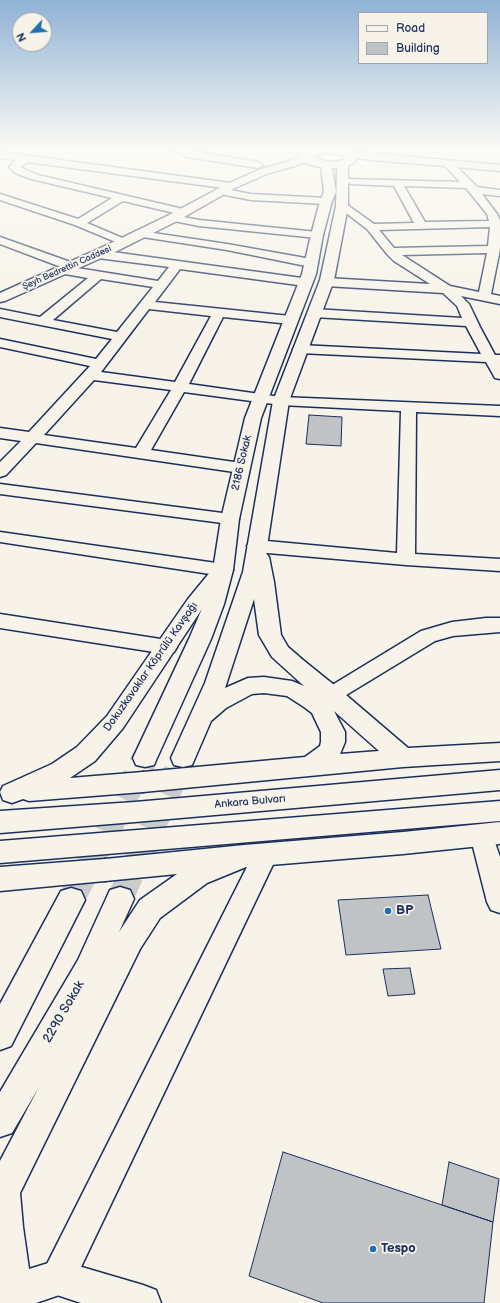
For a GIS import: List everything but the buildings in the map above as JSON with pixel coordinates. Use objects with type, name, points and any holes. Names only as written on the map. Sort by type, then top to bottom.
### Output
[{"type":"main road","name":"Şeyh Bedrettin Caddesi","points":[[1,297],[98,254],[186,211]]},
{"type":"main road","name":"2186 Sokak","points":[[145,758],[200,639],[214,604],[223,570],[230,519],[252,418],[309,274],[323,211]]},
{"type":"main road","points":[[183,758],[216,683],[250,579],[281,400],[326,282],[341,211]]},
{"type":"main road","points":[[256,546],[264,582],[270,636],[280,652],[403,758]]},
{"type":"main road","name":"Dokuzkavaklar Köprülü Kavşağı","points":[[6,793],[61,772],[86,754],[115,722],[168,647],[195,604],[223,570]]},
{"type":"main road","points":[[201,717],[218,702],[248,686],[264,685],[292,689],[312,700],[320,708],[333,732],[333,742],[330,751],[310,767]]},
{"type":"main road","points":[[6,793],[403,758],[500,752]]},
{"type":"main road","name":"Ankara Bulvarı","points":[[0,822],[135,812],[500,780]]},
{"type":"main road","points":[[0,852],[500,811]]},
{"type":"main road","points":[[0,879],[491,834]]},
{"type":"main road","points":[[143,1303],[58,1278],[23,1288],[4,1280],[5,1227],[2,1192],[130,940],[150,909],[197,875],[255,855]]},
{"type":"main road","name":"2290 Sokak","points":[[0,1121],[12,1103],[88,970],[120,899]]},
{"type":"main road","points":[[0,1035],[71,900]]},
{"type":"street","points":[[42,211],[79,223],[123,242]]},
{"type":"street","points":[[79,223],[99,211]]},
{"type":"street","points":[[164,211],[199,223],[317,235]]},
{"type":"street","points":[[202,269],[224,248],[232,226],[242,211]]},
{"type":"street","points":[[349,211],[371,227],[391,252],[446,289],[463,304],[470,322],[495,359],[500,375]]},
{"type":"street","points":[[413,211],[421,225]]},
{"type":"street","points":[[371,227],[421,225],[496,218],[494,249],[484,296]]},
{"type":"street","points":[[140,234],[311,263]]},
{"type":"street","points":[[0,240],[67,268],[161,285]]},
{"type":"street","points":[[391,252],[494,249]]},
{"type":"street","points":[[98,254],[305,282]]},
{"type":"street","points":[[0,472],[95,370],[177,265]]},
{"type":"street","points":[[44,320],[99,275]]},
{"type":"street","points":[[326,282],[446,289],[500,300]]},
{"type":"street","points":[[147,305],[290,320]]},
{"type":"street","points":[[0,313],[44,320],[120,337]]},
{"type":"street","points":[[141,453],[180,387],[219,313]]},
{"type":"street","points":[[314,313],[470,322]]},
{"type":"street","points":[[0,356],[6,345],[95,370],[180,387],[259,398],[500,411]]},
{"type":"street","points":[[300,348],[495,359]]},
{"type":"street","points":[[406,559],[409,407]]},
{"type":"street","points":[[0,433],[30,439],[141,453],[241,468]]},
{"type":"street","points":[[0,489],[230,519]]},
{"type":"street","points":[[0,538],[223,570]]},
{"type":"street","points":[[256,546],[406,559],[500,565]]},
{"type":"street","points":[[0,621],[168,647]]},
{"type":"street","points":[[331,695],[428,636],[452,629],[486,624],[500,624]]},
{"type":"street","points":[[491,834],[500,902]]},
{"type":"street","points":[[58,1278],[255,855]]},
{"type":"tunnel","points":[[71,900],[145,758]]},
{"type":"tunnel","points":[[120,899],[183,758]]},
{"type":"place","name":"BP","points":[[388,911]]},
{"type":"place","name":"Tespo","points":[[373,1249]]}]
